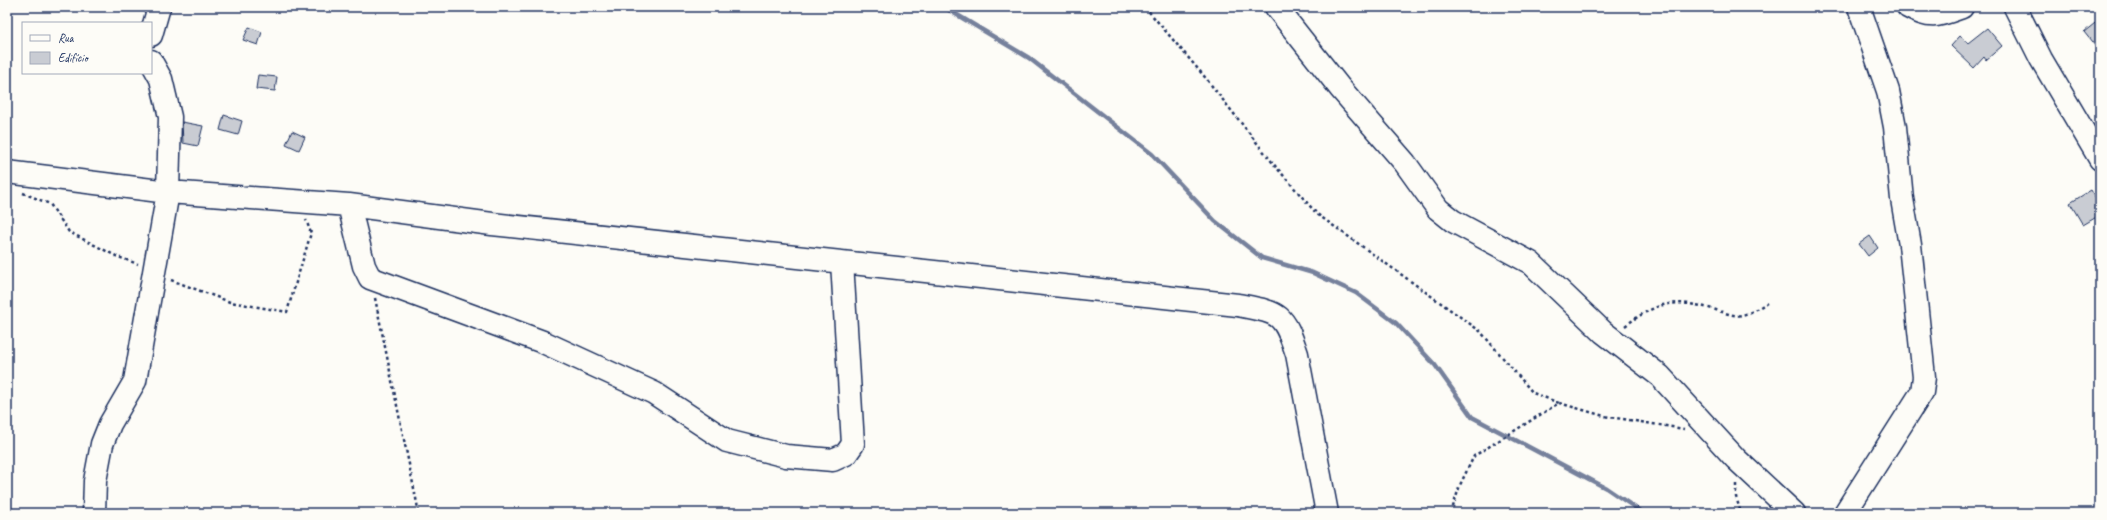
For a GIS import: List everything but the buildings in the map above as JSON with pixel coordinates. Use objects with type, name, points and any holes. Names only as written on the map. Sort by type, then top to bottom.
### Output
[{"type":"street","points":[[152,32],[159,7]]},
{"type":"street","points":[[1276,7],[1340,88],[1405,163],[1438,209],[1453,221],[1531,263],[1603,332],[1660,376],[1742,464],[1794,513]]},
{"type":"street","points":[[1845,513],[1922,392],[1924,377],[1910,245],[1902,199],[1895,128],[1888,91],[1860,7]]},
{"type":"street","points":[[1908,7],[1926,16],[1945,14],[1962,7]]},
{"type":"street","points":[[2015,7],[2041,59],[2100,159]]},
{"type":"street","points":[[94,513],[95,481],[102,444],[110,424],[135,381],[162,275],[168,192],[170,117],[160,79],[152,63]]},
{"type":"street","points":[[7,172],[168,192],[350,205],[492,224],[1238,305],[1274,312],[1288,328],[1297,354],[1327,513]]},
{"type":"street","points":[[350,205],[364,266],[370,278],[543,342],[654,393],[727,441],[786,456],[833,460],[846,454],[853,444],[842,262]]},
{"type":"path","points":[[1145,7],[1204,76],[1276,167],[1317,214],[1480,331],[1533,393],[1559,403],[1604,416],[1714,433]]},
{"type":"path","points":[[22,193],[50,204],[69,232],[118,257],[230,302],[286,312],[311,233],[298,201]]},
{"type":"path","points":[[370,278],[419,513]]},
{"type":"path","points":[[1603,332],[1623,326],[1646,310],[1670,302],[1697,304],[1730,314],[1742,315],[1768,303]]},
{"type":"path","points":[[1451,513],[1460,485],[1474,456],[1559,403]]},
{"type":"waterway","points":[[944,7],[1029,58],[1152,154],[1215,221],[1262,258],[1313,273],[1356,293],[1396,323],[1435,365],[1472,417],[1606,488],[1643,513]]}]
